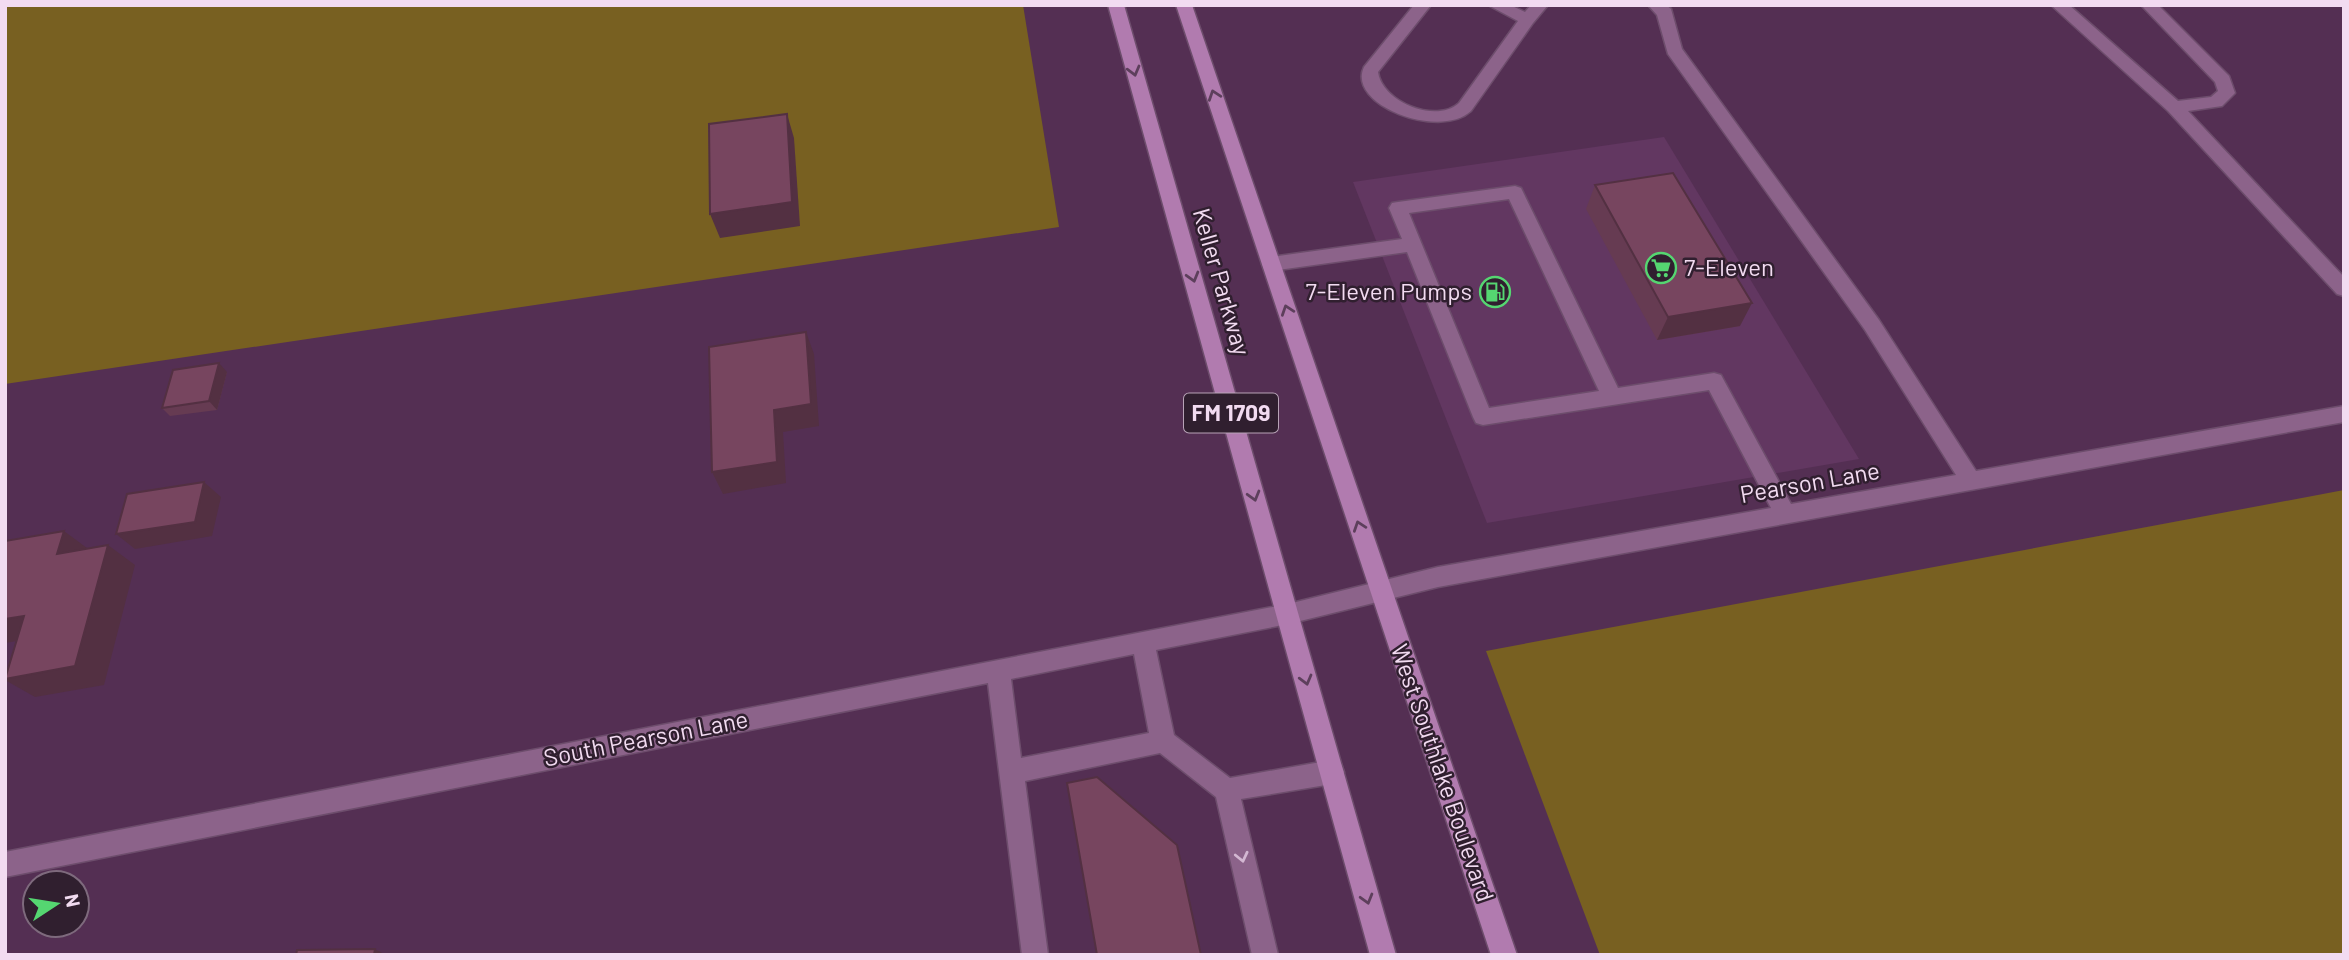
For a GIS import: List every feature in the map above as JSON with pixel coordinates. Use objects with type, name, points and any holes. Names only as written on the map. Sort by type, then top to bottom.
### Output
[{"type":"main road","name":"Keller Parkway","points":[[1116,5],[1288,614]]},
{"type":"main road","name":"Keller Parkway","points":[[1184,5],[1381,591]]},
{"type":"main road","name":"West Southlake Boulevard","points":[[1381,591],[1504,955]]},
{"type":"main road","name":"FM 1709","points":[[1288,614],[1383,955]]},
{"type":"street","points":[[1423,5],[1370,71],[1371,86],[1382,99],[1421,117],[1443,117],[1462,111],[1527,19],[1540,5]]},
{"type":"street","points":[[1496,5],[1527,19]]},
{"type":"street","points":[[1656,5],[1665,13],[1674,50],[1872,325],[1970,481]]},
{"type":"street","points":[[2059,5],[2174,107],[2344,289]]},
{"type":"street","points":[[2149,5],[2223,79],[2227,93],[2216,102],[2174,107]]},
{"type":"street","points":[[1612,397],[1514,192],[1398,208],[1483,417],[1612,397],[1714,381],[1785,514]]},
{"type":"street","points":[[1271,264],[1413,244]]},
{"type":"street","name":"Pearson Lane","points":[[1288,614],[1438,577],[2344,414]]},
{"type":"street","name":"South Pearson Lane","points":[[5,865],[1288,614]]},
{"type":"street","points":[[1143,642],[1163,740],[1227,790],[1265,955]]},
{"type":"street","points":[[998,670],[1035,955]]},
{"type":"street","points":[[1011,772],[1163,740]]},
{"type":"street","points":[[1227,790],[1332,772]]},
{"type":"shaded area","points":[[5,5],[1023,5],[1059,227],[5,384]]},
{"type":"shaded area","points":[[1664,137],[1859,459],[1487,523],[1353,182]]},
{"type":"shaded area","points":[[2344,490],[2344,955],[1600,955],[1486,651]]},
{"type":"building","points":[[787,114],[792,202],[710,214],[709,124]]},
{"type":"building","name":"7-Eleven","points":[[1673,173],[1752,303],[1668,317],[1595,185]]},
{"type":"building","points":[[806,332],[811,404],[774,410],[777,462],[712,472],[709,347]]},
{"type":"building","points":[[219,363],[209,401],[162,408],[173,370]]},
{"type":"building","points":[[204,482],[195,522],[116,534],[127,494]]},
{"type":"building","points":[[64,531],[57,554],[108,545],[75,666],[5,679],[24,616],[5,619],[5,541]]},
{"type":"building","points":[[1097,777],[1177,845],[1201,955],[1097,955],[1067,783]]},
{"type":"building","points":[[375,949],[374,955],[296,955],[297,950]]},
{"type":"place","name":"7-Eleven","points":[[1661,268]]},
{"type":"place","name":"7-Eleven Pumps","points":[[1495,292]]}]
